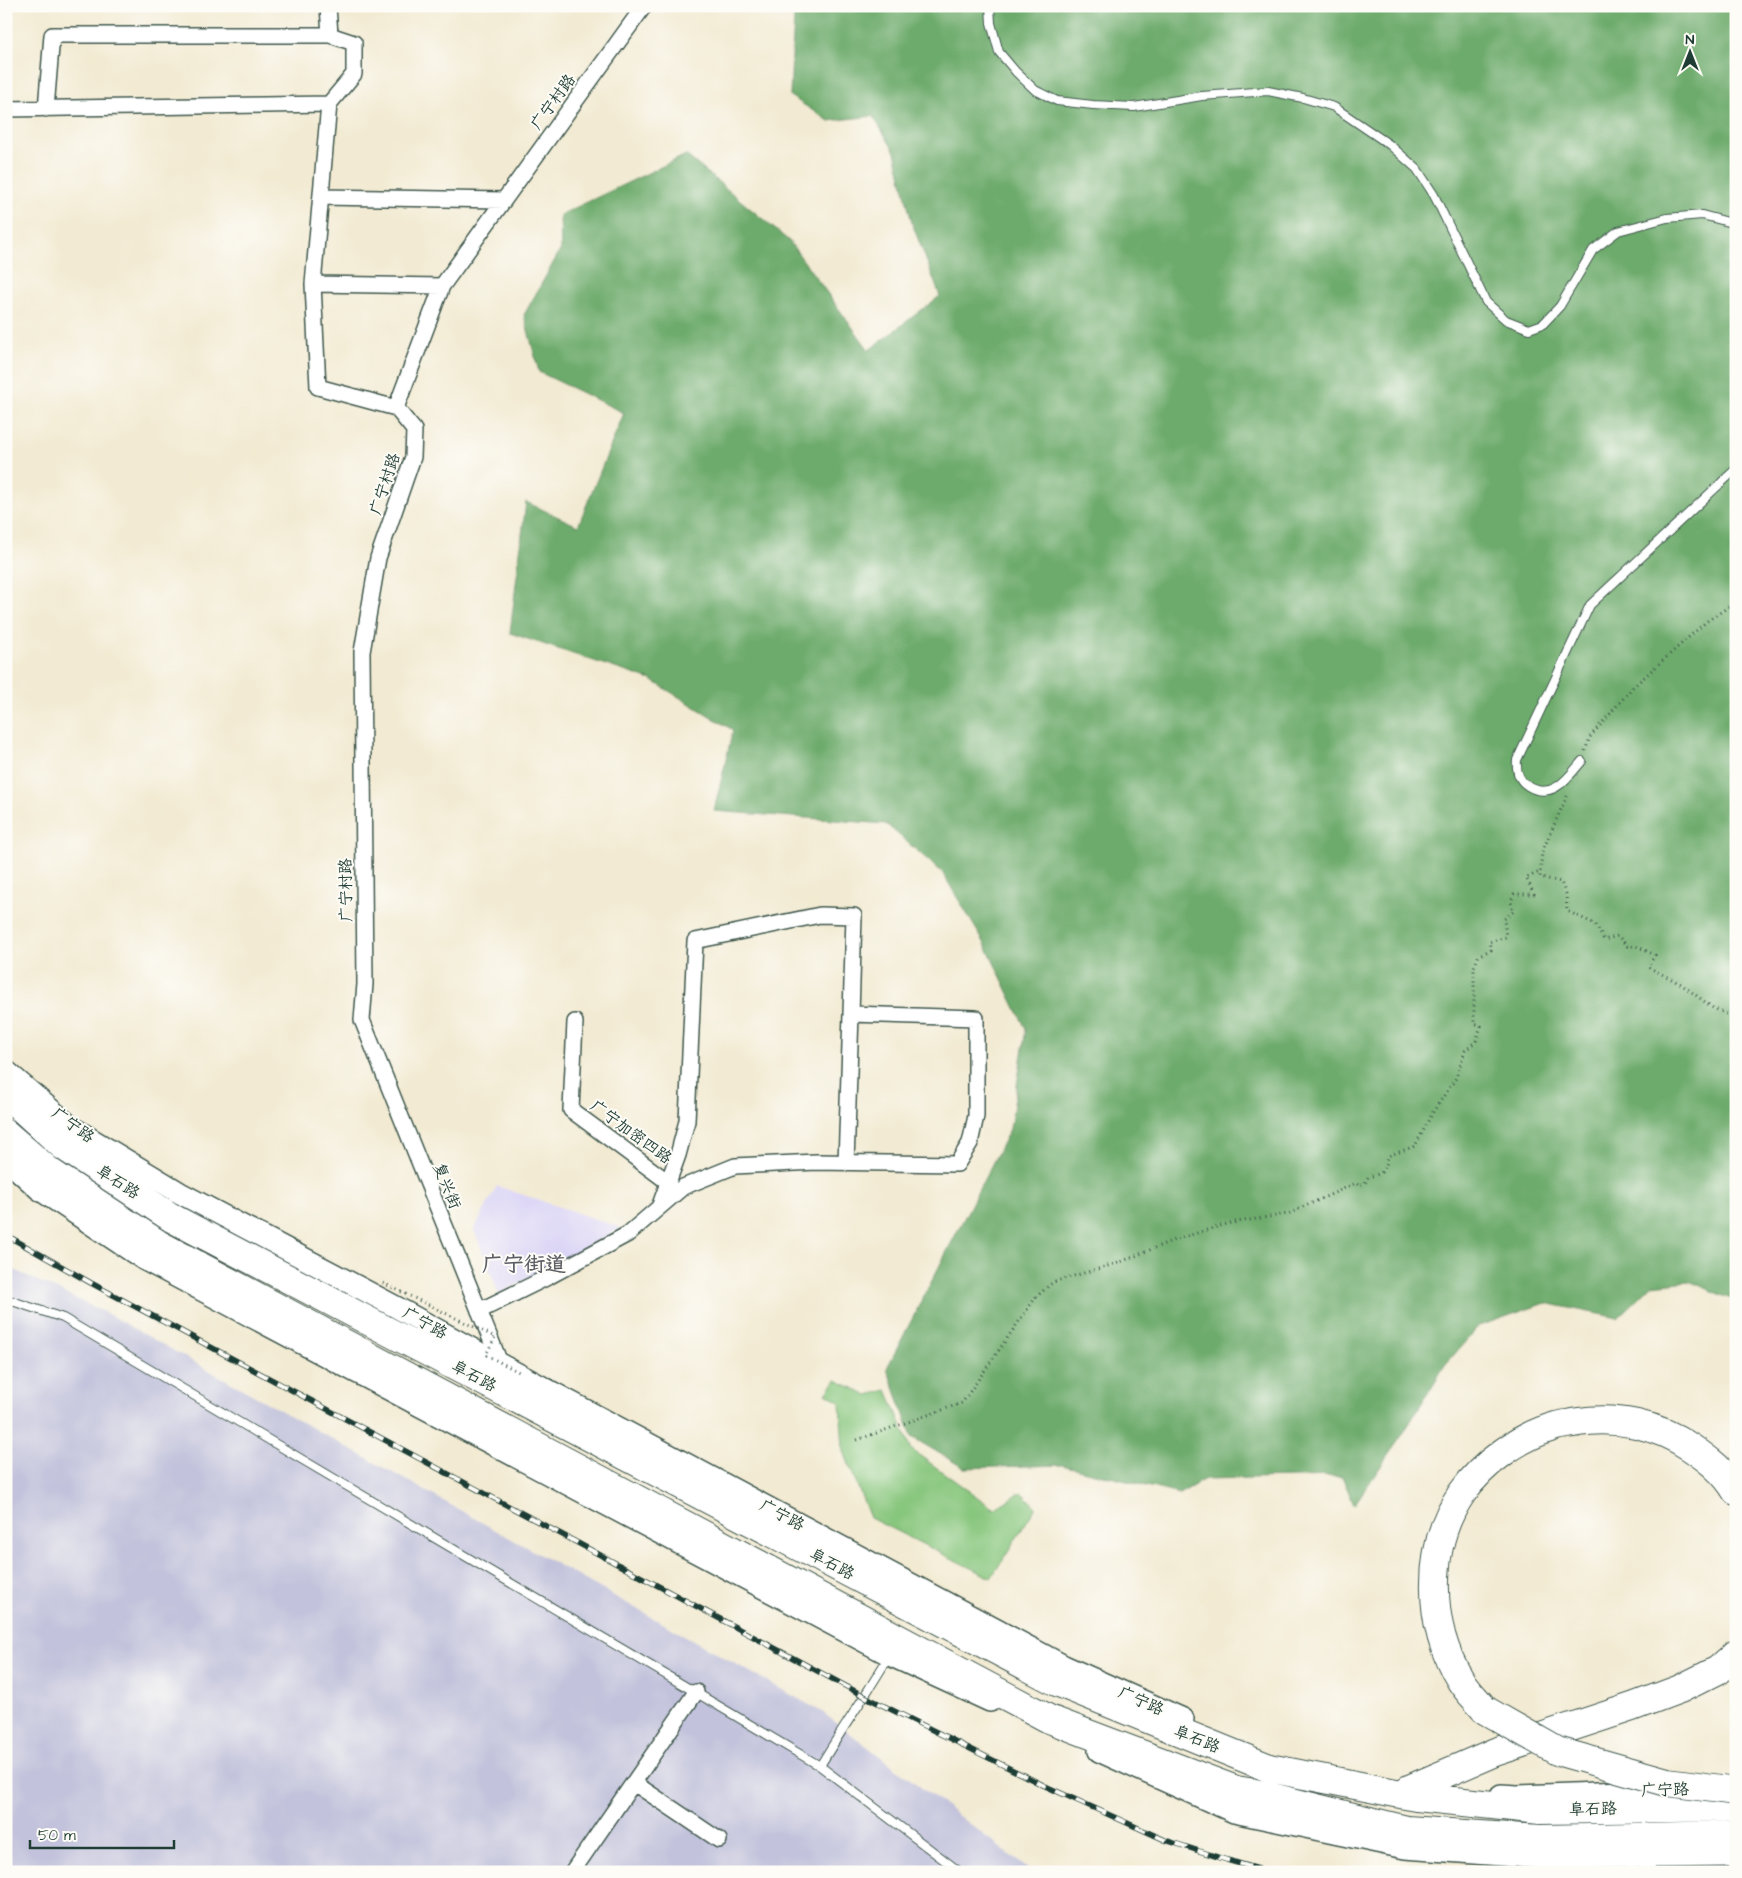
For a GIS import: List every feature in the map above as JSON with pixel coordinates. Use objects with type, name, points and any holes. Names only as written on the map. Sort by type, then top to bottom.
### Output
[{"type":"highway","name":"阜石路","points":[[6,1094],[62,1145],[172,1218],[1057,1682],[1269,1768],[1416,1797],[1540,1810],[1736,1807]]},
{"type":"highway","name":"阜石路","points":[[6,1134],[51,1173],[158,1244],[1049,1719],[1236,1790],[1407,1830],[1540,1839],[1736,1835]]},
{"type":"highway","points":[[1736,1491],[1731,1482],[1709,1460],[1682,1441],[1662,1431],[1628,1422],[1596,1420],[1556,1426],[1528,1437],[1491,1461],[1462,1494],[1448,1521],[1439,1550],[1434,1602],[1437,1623],[1461,1681],[1485,1710],[1557,1751],[1667,1782],[1736,1789]]},
{"type":"highway","points":[[1410,1790],[1494,1752],[1632,1707],[1680,1689],[1718,1670],[1736,1654]]},
{"type":"street","points":[[328,6],[330,34]]},
{"type":"street","name":"广宁村路","points":[[362,1020],[365,984],[362,652],[378,558],[413,457],[414,430],[396,408],[442,286],[644,6]]},
{"type":"street","points":[[46,109],[52,34],[330,34],[354,43],[354,74],[329,104],[313,284],[318,387],[396,408]]},
{"type":"street","points":[[6,109],[329,104]]},
{"type":"street","points":[[320,197],[504,200]]},
{"type":"street","points":[[313,284],[442,286]]},
{"type":"street","points":[[660,1206],[687,1121],[695,941],[820,916],[854,916],[846,1163]]},
{"type":"street","points":[[479,1311],[628,1234],[683,1187],[735,1166],[846,1163],[957,1164],[970,1143],[976,1116],[976,1018],[850,1014]]},
{"type":"street","name":"复兴街","points":[[362,1020],[501,1365]]},
{"type":"street","name":"广宁加密四路","points":[[575,1022],[571,1110],[668,1182]]},
{"type":"street","name":"广宁路","points":[[6,1070],[71,1127],[180,1193],[1064,1666],[1275,1760],[1336,1776],[1410,1790],[1517,1796],[1736,1789]]},
{"type":"street","points":[[6,1159],[39,1189],[145,1260],[890,1656],[1234,1812],[1405,1848],[1646,1864],[1675,1864],[1736,1856]]},
{"type":"street","points":[[572,1872],[695,1692]]},
{"type":"street","points":[[634,1783],[719,1840]]},
{"type":"lane","points":[[990,6],[991,23],[999,52],[1035,90],[1057,101],[1093,106],[1134,107],[1202,96],[1268,90],[1334,107],[1390,145],[1417,170],[1434,195],[1486,302],[1506,320],[1529,329],[1543,324],[1560,306],[1593,250],[1618,231],[1667,218],[1702,215],[1736,224]]},
{"type":"lane","points":[[1582,761],[1567,780],[1551,790],[1536,791],[1523,783],[1516,771],[1517,760],[1590,605],[1736,469]]},
{"type":"lane","points":[[6,1299],[64,1318],[820,1766],[960,1872]]},
{"type":"lane","points":[[820,1766],[849,1717],[866,1696],[890,1656]]},
{"type":"path","points":[[1736,602],[1708,621],[1633,687],[1590,737],[1582,761],[1542,852],[1540,872],[1540,877],[1561,882],[1566,894],[1567,911],[1596,924],[1604,940],[1618,936],[1627,946],[1636,946],[1655,955],[1648,967],[1681,984],[1713,1008],[1731,1016],[1736,1023]]},
{"type":"path","points":[[857,1440],[962,1403],[1036,1297],[1053,1282],[1118,1263],[1174,1240],[1230,1223],[1288,1214],[1356,1182],[1359,1186],[1365,1183],[1368,1177],[1382,1173],[1386,1168],[1388,1156],[1415,1146],[1433,1112],[1456,1078],[1465,1051],[1476,1041],[1481,1026],[1474,1023],[1474,967],[1479,955],[1491,950],[1489,942],[1506,938],[1504,919],[1514,911],[1511,902],[1514,894],[1534,894],[1526,878],[1540,872]]},
{"type":"path","points":[[384,1283],[495,1337],[486,1355],[521,1373]]},
{"type":"shaded area","points":[[497,1186],[622,1228],[499,1294],[474,1230]]},
{"type":"shaded area","points":[[6,1266],[106,1313],[822,1712],[1032,1872],[6,1872]]},
{"type":"green space","points":[[796,6],[1736,6],[1736,1301],[1689,1281],[1652,1285],[1618,1318],[1545,1303],[1479,1326],[1445,1365],[1401,1437],[1354,1505],[1342,1476],[1205,1479],[1179,1494],[1062,1465],[964,1468],[912,1437],[887,1368],[1010,1129],[1026,1029],[985,944],[942,872],[886,824],[714,811],[733,730],[651,680],[510,633],[526,502],[578,526],[624,413],[539,372],[524,315],[561,249],[560,215],[686,155],[789,241],[869,350],[940,296],[912,223],[895,152],[873,116],[829,121],[790,96]]},
{"type":"green space","points":[[836,1380],[868,1395],[887,1390],[912,1450],[994,1509],[1021,1492],[1036,1507],[991,1578],[870,1518],[843,1449],[840,1402],[826,1393]]},
{"type":"railway","points":[[6,1235],[91,1283],[866,1697],[1043,1785],[1165,1840],[1269,1872]]},
{"type":"district","name":"广宁街道","points":[[524,1264]]}]
